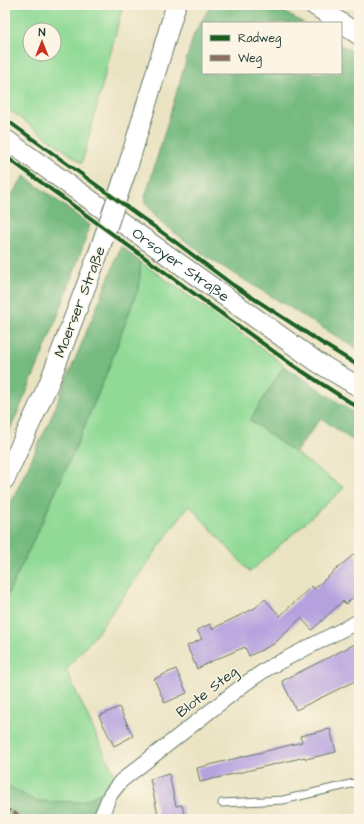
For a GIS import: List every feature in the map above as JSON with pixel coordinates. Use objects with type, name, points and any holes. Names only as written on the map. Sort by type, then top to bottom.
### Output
[{"type":"main road","name":"Moerser Straße","points":[[5,479],[48,383],[97,257],[128,166],[177,5]]},
{"type":"main road","points":[[314,5],[340,22]]},
{"type":"main road","points":[[342,24],[359,35]]},
{"type":"main road","name":"Orsoyer Straße","points":[[8,149],[317,362],[359,387]]},
{"type":"street","name":"Blote Steg","points":[[100,819],[110,796],[121,781],[246,683],[268,668],[359,622]]},
{"type":"lane","points":[[222,803],[283,800],[359,782]]},
{"type":"green space","points":[[5,5],[123,5],[82,163],[5,107]]},
{"type":"green space","points":[[211,5],[271,5],[302,22],[202,22],[202,74],[342,74],[342,46],[359,56],[359,350],[204,255],[160,221],[144,201],[194,34]]},
{"type":"green space","points":[[24,176],[90,225],[51,334],[5,440],[5,205]]},
{"type":"green space","points":[[121,246],[141,262],[139,286],[110,365],[80,437],[39,529],[5,600],[5,515],[50,420]]},
{"type":"green space","points":[[141,262],[273,356],[284,366],[250,420],[344,488],[250,572],[189,505],[97,633],[66,670],[115,776],[108,789],[82,802],[35,801],[5,784],[5,600],[39,529],[110,365],[139,286]]},
{"type":"green space","points":[[284,366],[359,416],[359,445],[321,418],[295,453],[250,420]]},
{"type":"green space","points":[[5,784],[35,801],[82,802],[108,789],[92,819],[5,819]]},
{"type":"building","points":[[354,554],[359,560],[359,592],[346,604],[343,601],[312,630],[301,618],[274,644],[249,656],[245,647],[197,669],[187,646],[202,639],[197,630],[210,624],[212,629],[255,608],[265,599],[280,616],[312,586],[314,589]]},
{"type":"building","points":[[355,644],[359,652],[359,679],[296,710],[282,681]]},
{"type":"building","points":[[176,669],[187,693],[165,703],[154,679]]},
{"type":"building","points":[[119,707],[133,736],[114,746],[99,716]]},
{"type":"building","points":[[330,729],[336,752],[306,759],[305,757],[200,782],[197,768],[302,742],[300,736]]},
{"type":"building","points":[[169,774],[176,806],[182,805],[185,819],[159,819],[150,779]]},
{"type":"marked path","points":[[5,809],[29,819]]},
{"type":"cycle path","points":[[5,119],[233,285],[359,366]]},
{"type":"cycle path","points":[[5,156],[291,364],[359,408]]}]
